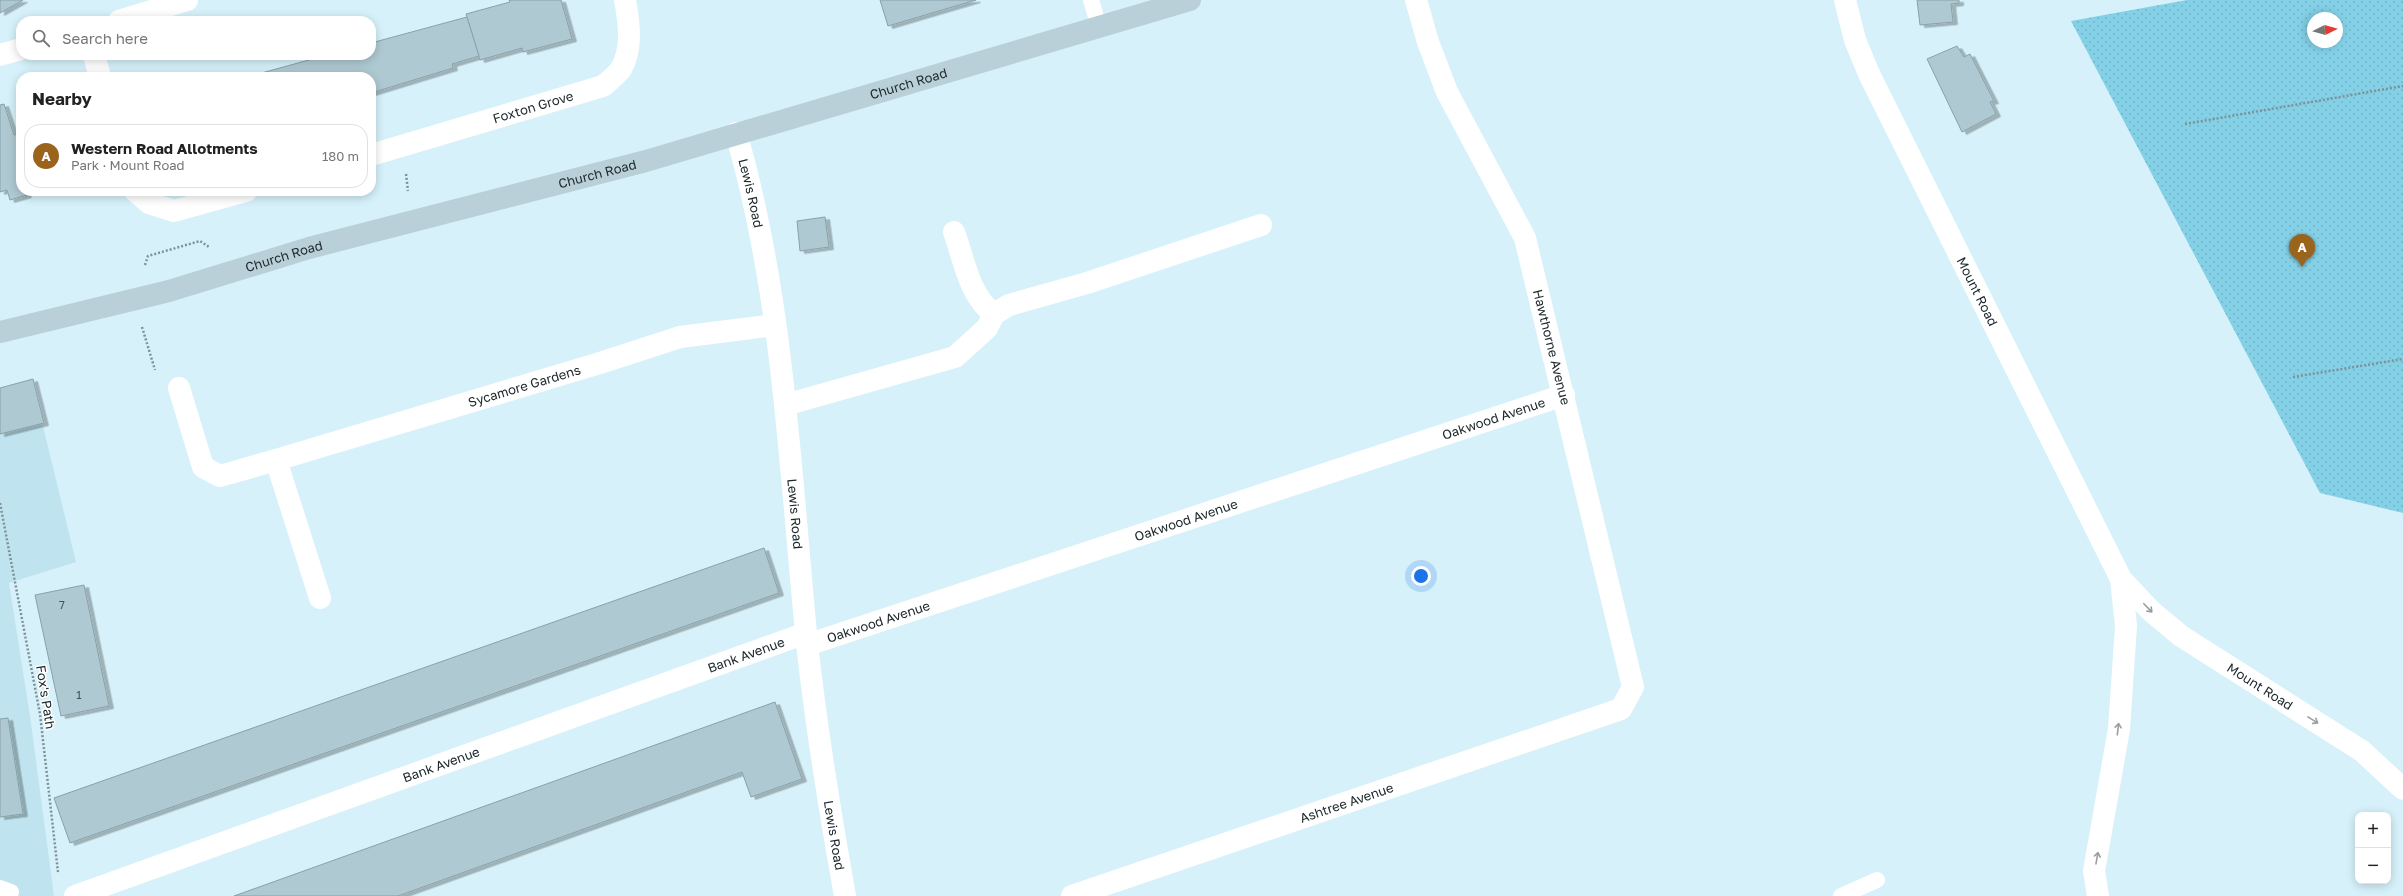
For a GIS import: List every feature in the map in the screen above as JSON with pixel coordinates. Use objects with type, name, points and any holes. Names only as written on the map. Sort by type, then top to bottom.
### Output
[{"type":"street","points":[[135,16],[187,0]]},
{"type":"street","name":"Foxton Grove","points":[[376,154],[603,86],[621,69],[628,50],[629,23],[626,0]]},
{"type":"street","name":"Church Road","points":[[0,332],[134,300],[205,281],[309,248],[639,162],[1190,0]]},
{"type":"street","name":"Hawthorne Avenue","points":[[1416,0],[1428,42],[1447,92],[1525,238],[1634,687],[1621,709]]},
{"type":"street","name":"Mount Road","points":[[1845,0],[1854,40],[1869,74],[2122,579],[2151,611],[2181,636],[2362,751],[2403,789]]},
{"type":"street","points":[[0,55],[16,50]]},
{"type":"street","points":[[95,60],[99,72]]},
{"type":"street","name":"Lewis Road","points":[[736,133],[761,231],[775,325],[785,405],[807,639],[834,832],[845,896]]},
{"type":"street","points":[[140,196],[148,203],[174,211],[228,196]]},
{"type":"street","points":[[785,405],[955,357],[987,328],[994,314],[1008,305],[1087,283],[1261,225]]},
{"type":"street","points":[[954,232],[974,290],[986,308],[994,314]]},
{"type":"street","name":"Sycamore Gardens","points":[[179,388],[203,467],[220,476],[592,365],[680,337],[775,325]]},
{"type":"street","name":"Oakwood Avenue","points":[[807,639],[1564,395]]},
{"type":"street","points":[[276,460],[320,598]]},
{"type":"street","name":"Mount Road","points":[[2098,896],[2094,871],[2119,722],[2126,626],[2122,579]]},
{"type":"street","name":"Bank Avenue","points":[[75,896],[807,639]]},
{"type":"street","name":"Ashtree Avenue","points":[[1072,896],[1621,709]]},
{"type":"lane","points":[[1091,0],[1099,27]]},
{"type":"lane","points":[[1841,896],[1876,880]]},
{"type":"path","points":[[2185,124],[2403,86]]},
{"type":"path","points":[[134,300],[160,384],[179,388]]},
{"type":"path","points":[[2293,377],[2403,359]]},
{"type":"path","name":"Fox's Path","points":[[0,503],[40,714],[59,880]]},
{"type":"shaded area","points":[[2187,0],[2403,0],[2403,513],[2320,493],[2071,21]]},
{"type":"shaded area","points":[[32,381],[76,562],[9,583],[30,716],[54,896],[0,896],[0,390]]},
{"type":"building","points":[[0,0],[23,0],[0,13]]},
{"type":"building","points":[[509,0],[561,0],[572,39],[523,52],[522,48],[480,60],[466,14],[510,2]]},
{"type":"building","points":[[880,0],[976,0],[888,26]]},
{"type":"building","points":[[1917,0],[1959,0],[1959,3],[1951,4],[1953,22],[1920,25]]},
{"type":"building","points":[[467,17],[479,56],[452,64],[453,68],[376,91],[376,72],[265,72],[309,60],[376,60],[376,42]]},
{"type":"building","points":[[1957,46],[1964,57],[1970,54],[1994,101],[1990,102],[1996,114],[1962,132],[1927,59]]},
{"type":"building","points":[[4,104],[14,135],[16,134],[16,196],[24,196],[10,200],[7,190],[0,192],[0,105]]},
{"type":"building","points":[[825,217],[829,247],[800,251],[797,221]]},
{"type":"building","points":[[33,379],[44,423],[0,434],[0,388]]},
{"type":"building","points":[[764,548],[779,593],[70,843],[54,798]]},
{"type":"building","points":[[84,585],[109,706],[61,716],[35,595]]},
{"type":"building","points":[[775,702],[802,779],[751,797],[742,772],[398,896],[234,896]]},
{"type":"building","points":[[8,718],[23,814],[0,817],[0,719]]},
{"type":"place","name":"Western Road Allotments","points":[[2302,267]]}]
